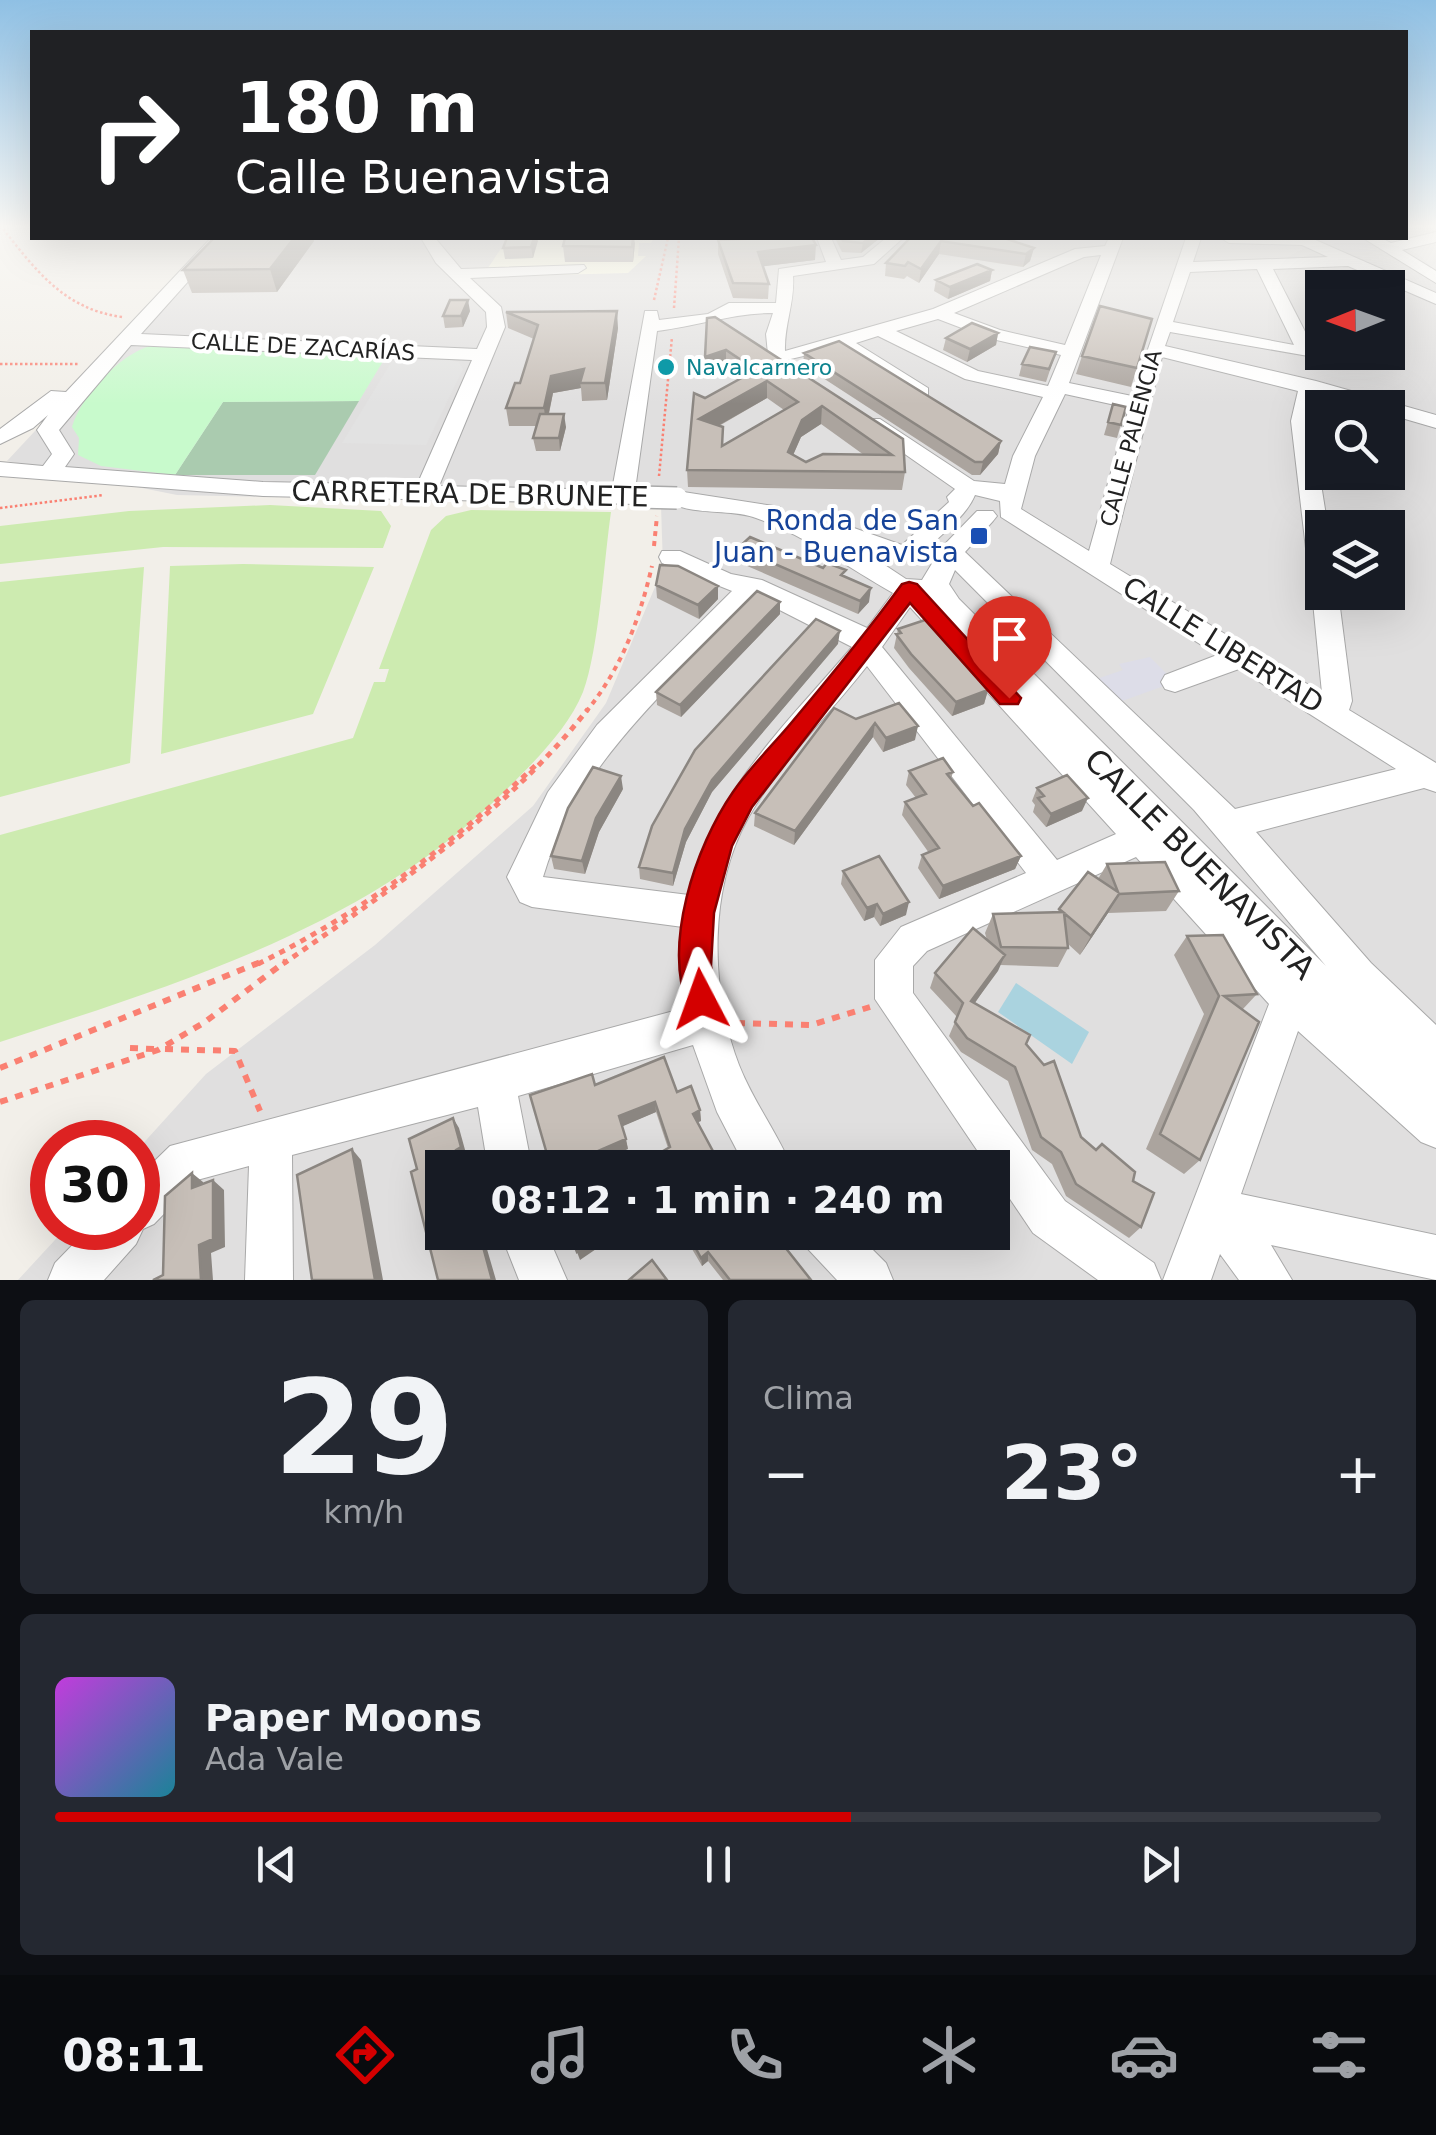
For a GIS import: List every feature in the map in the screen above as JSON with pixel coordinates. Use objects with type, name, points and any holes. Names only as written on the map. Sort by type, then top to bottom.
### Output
[{"type":"street","points":[[4,436],[45,408],[163,285]]},
{"type":"street","points":[[49,473],[63,454],[48,430],[63,408],[176,285]]},
{"type":"street","points":[[425,493],[496,327],[495,311],[467,285]]},
{"type":"street","points":[[776,360],[775,334],[783,285]]},
{"type":"street","points":[[776,360],[884,332],[1005,285]]},
{"type":"street","points":[[759,1150],[732,1106],[704,1022],[696,966],[700,913],[718,845],[742,800],[866,649],[918,567],[972,493],[1016,451],[1056,391],[1068,351],[1096,285]]},
{"type":"street","name":"CALLE PALENCIA","points":[[1097,565],[1154,349],[1175,285]]},
{"type":"street","points":[[1162,325],[1303,354],[1309,351],[1274,285]]},
{"type":"street","points":[[1405,285],[1436,299]]},
{"type":"street","points":[[713,319],[724,309],[782,308]]},
{"type":"street","points":[[940,313],[994,334],[1068,351]]},
{"type":"street","points":[[630,497],[633,410],[650,321],[713,319],[809,381]]},
{"type":"street","points":[[884,332],[972,375],[1142,404]]},
{"type":"street","name":"CALLE DE ZACARÍAS","points":[[125,339],[482,355]]},
{"type":"street","points":[[843,342],[942,404]]},
{"type":"street","points":[[1154,349],[1326,390]]},
{"type":"street","points":[[1309,385],[1301,421],[1313,510]]},
{"type":"street","points":[[1405,413],[1436,422]]},
{"type":"street","name":"CALLE LIBERTAD","points":[[858,414],[972,493],[1097,565],[1432,777]]},
{"type":"street","points":[[918,567],[1001,509],[1016,451]]},
{"type":"street","name":"CARRETERA DE BRUNETE","points":[[0,468],[183,486],[677,498],[756,509],[918,567]]},
{"type":"street","points":[[671,557],[726,582],[753,586],[857,634],[1051,879]]},
{"type":"street","name":"CALLE BUENAVISTA","points":[[918,567],[1228,824],[1309,914],[1345,965],[1398,1021],[1436,1051]]},
{"type":"street","name":"CALLE BUENAVISTA","points":[[918,567],[1142,838],[1290,999],[1436,1127]]},
{"type":"street","name":"CALLE BUENAVISTA","points":[[918,567],[1280,951],[1436,1087]]},
{"type":"street","points":[[700,913],[532,891],[524,877],[559,801],[608,732],[753,586]]},
{"type":"street","points":[[1327,610],[1337,700],[1332,714]]},
{"type":"street","points":[[1176,682],[1239,658]]},
{"type":"street","points":[[1228,824],[1432,777]]},
{"type":"street","points":[[1137,1280],[1049,1217],[894,999],[894,960],[914,939],[1142,838]]},
{"type":"street","points":[[1187,1280],[1216,1211],[1290,999]]},
{"type":"street","name":"CALLE BUENAVISTA","points":[[1290,999],[1318,1007],[1436,1108]]},
{"type":"street","points":[[160,1186],[186,1161],[495,1082],[704,1022]]},
{"type":"street","points":[[495,1082],[507,1150]]},
{"type":"street","points":[[269,1280],[271,1138]]},
{"type":"street","points":[[1216,1211],[1436,1258]]},
{"type":"street","points":[[1216,1211],[1268,1280]]},
{"type":"street","points":[[72,1280],[100,1250]]},
{"type":"street","points":[[530,1250],[543,1280]]},
{"type":"street","points":[[841,1250],[870,1280]]},
{"type":"path","points":[[51,285],[66,302],[100,316],[131,318]]},
{"type":"path","points":[[650,321],[658,285]]},
{"type":"path","points":[[0,364],[88,364]]},
{"type":"path","points":[[0,508],[110,494]]},
{"type":"path","points":[[0,1068],[229,977],[320,931],[456,838],[556,745],[528,780],[455,844],[160,1049],[0,1102]]},
{"type":"path","points":[[704,1022],[811,1024],[894,999]]},
{"type":"path","points":[[130,1048],[235,1051],[271,1138]]},
{"type":"shaded area","points":[[171,285],[1305,285],[1305,370],[1405,370],[1405,285],[1436,285],[1436,1280],[18,1280],[46,1250],[160,1250],[160,1125],[206,1074],[375,945],[533,806],[606,703],[663,568],[661,505],[177,495],[7,461]]},
{"type":"shaded area","points":[[392,361],[459,362],[463,369],[426,445],[342,443]]},
{"type":"shaded area","points":[[359,401],[315,475],[175,475],[223,402]]},
{"type":"shaded area","points":[[1150,657],[1175,682],[1111,705],[1088,682],[1123,670],[1119,664]]},
{"type":"green space","points":[[150,346],[385,358],[359,401],[223,402],[175,475],[101,466],[78,455],[79,438],[72,427],[84,403],[114,367]]},
{"type":"green space","points":[[270,505],[381,511],[391,526],[383,548],[163,547],[0,564],[0,526],[129,511]]},
{"type":"green space","points":[[471,510],[611,512],[589,674],[569,718],[541,754],[454,836],[335,913],[205,972],[0,1042],[0,835],[353,738],[374,682],[385,682],[389,669],[379,669],[431,530],[446,516]]},
{"type":"green space","points":[[170,566],[374,567],[313,714],[161,754]]},
{"type":"green space","points":[[144,567],[130,763],[0,797],[0,582]]},
{"type":"water","points":[[1016,983],[1089,1032],[1072,1064],[998,1012]]},
{"type":"building","points":[[450,300],[468,300],[461,316],[443,316]]},
{"type":"building","points":[[1100,306],[1152,319],[1137,368],[1082,356]]},
{"type":"building","points":[[617,311],[605,383],[580,383],[584,369],[551,376],[544,408],[506,408],[515,383],[520,383],[538,325],[506,312]]},
{"type":"building","points":[[715,317],[903,439],[905,472],[687,470],[694,393],[705,398],[756,370],[726,350],[705,357],[707,318]],"holes":[[[767,381],[798,402],[722,446],[723,427],[699,419]],[[822,406],[892,455],[823,454],[806,462],[788,452],[802,420]]]},
{"type":"building","points":[[972,323],[998,333],[970,349],[946,338]]},
{"type":"building","points":[[839,341],[1001,441],[983,462],[975,462],[804,353]]},
{"type":"building","points":[[1030,347],[1056,352],[1049,369],[1022,364]]},
{"type":"building","points":[[1113,404],[1126,407],[1121,425],[1108,422]]},
{"type":"building","points":[[540,414],[564,414],[559,438],[533,438]]},
{"type":"building","points":[[750,537],[823,568],[827,563],[846,570],[841,575],[871,588],[860,601],[738,548]]},
{"type":"building","points":[[660,565],[678,566],[718,586],[698,605],[656,585]]},
{"type":"building","points":[[757,591],[780,602],[680,705],[656,692]]},
{"type":"building","points":[[816,619],[840,631],[712,780],[685,829],[673,873],[639,867],[652,826],[695,750]]},
{"type":"building","points":[[925,620],[988,690],[956,702],[911,654],[896,634],[901,633],[898,629]]},
{"type":"building","points":[[899,703],[918,726],[886,738],[875,723],[795,831],[755,813],[834,708],[856,719]]},
{"type":"building","points":[[943,758],[953,772],[947,774],[973,806],[979,803],[1021,856],[943,886],[922,855],[939,848],[905,802],[926,794],[909,771]]},
{"type":"building","points":[[593,767],[621,776],[596,818],[582,861],[551,856],[568,808]]},
{"type":"building","points":[[1067,775],[1088,798],[1051,814],[1038,798],[1044,796],[1037,788]]},
{"type":"building","points":[[879,856],[909,902],[883,914],[877,904],[867,908],[843,871]]},
{"type":"building","points":[[1165,862],[1179,891],[1119,894],[1091,936],[1064,913],[1068,948],[1001,947],[993,914],[1063,912],[1059,909],[1088,872],[1118,892],[1107,864]]},
{"type":"building","points":[[973,928],[1005,955],[971,1001],[1030,1035],[1026,1044],[1044,1065],[1054,1061],[1081,1137],[1096,1150],[1102,1144],[1135,1172],[1133,1181],[1154,1193],[1141,1227],[1076,1184],[1061,1152],[1041,1137],[1015,1067],[967,1038],[955,1022],[963,1003],[935,973]]},
{"type":"building","points":[[1223,935],[1257,994],[1224,996],[1259,1022],[1200,1160],[1160,1134],[1219,996],[1187,936]]},
{"type":"building","points":[[664,1057],[677,1092],[691,1086],[700,1110],[693,1114],[712,1150],[665,1150],[670,1147],[655,1102],[619,1116],[626,1139],[601,1150],[546,1150],[530,1095],[592,1074],[595,1085]]},
{"type":"building","points":[[453,1118],[461,1147],[425,1150],[425,1228],[411,1172],[417,1169],[409,1139]]},
{"type":"building","points":[[352,1149],[375,1280],[312,1280],[297,1175]]},
{"type":"building","points":[[192,1173],[192,1188],[213,1180],[213,1239],[199,1245],[201,1280],[153,1280],[163,1275],[165,1196]]},
{"type":"building","points":[[430,1250],[484,1250],[492,1280],[438,1280]]},
{"type":"building","points":[[697,1250],[787,1250],[811,1280],[730,1280],[708,1252],[701,1258]]},
{"type":"building","points":[[652,1260],[667,1280],[629,1280]]},
{"type":"place","name":"Navalcarnero","points":[[666,367]]},
{"type":"place","name":"Ronda de San Juan - Buenavista","points":[[979,536]]},
{"type":"route","points":[[701,999],[696,966],[700,913],[718,845],[742,800],[866,649],[909,589],[1009,698]]}]
